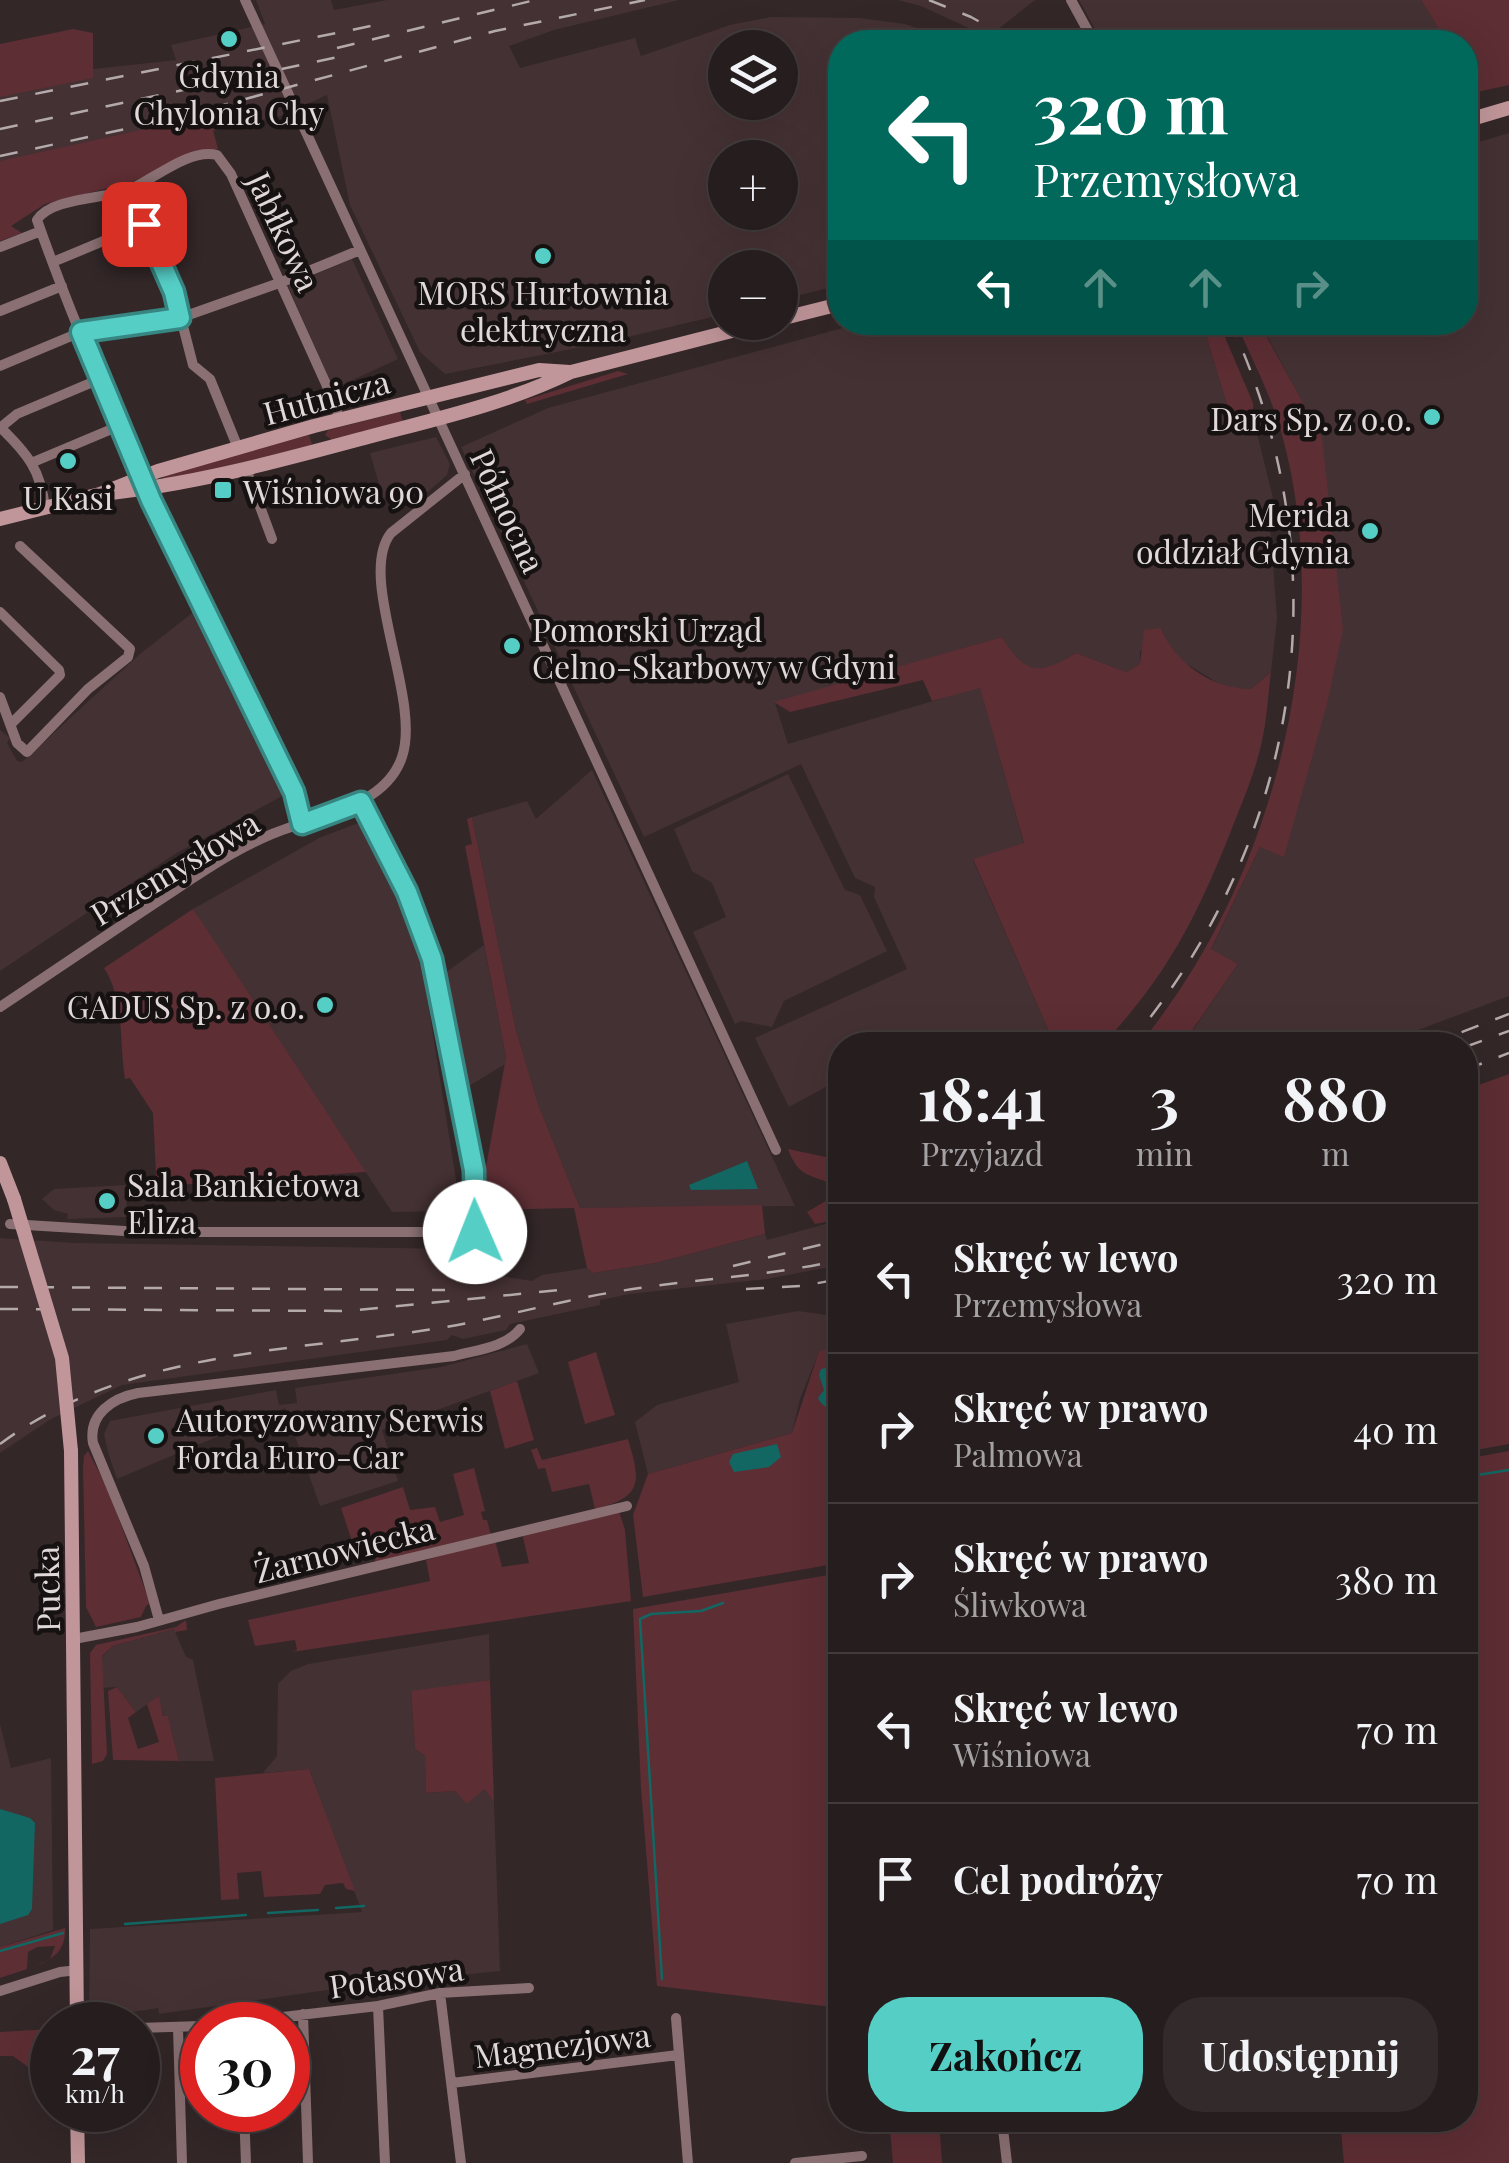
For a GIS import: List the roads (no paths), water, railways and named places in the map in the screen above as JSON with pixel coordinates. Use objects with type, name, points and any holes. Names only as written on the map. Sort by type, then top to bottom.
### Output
[{"type":"main road","points":[[1478,117],[1509,108]]},
{"type":"main road","points":[[798,314],[828,307]]},
{"type":"main road","name":"Hutnicza","points":[[0,520],[144,484],[246,469],[321,450],[544,386],[571,372],[708,337]]},
{"type":"main road","name":"Hutnicza","points":[[144,484],[238,448],[314,426],[539,370],[571,372]]},
{"type":"main road","points":[[314,426],[321,450]]},
{"type":"main road","name":"Pucka","points":[[0,1163],[62,1358],[71,1451],[77,2002]]},
{"type":"main road","points":[[77,2132],[78,2163]]},
{"type":"street","name":"Północna","points":[[246,0],[776,1150]]},
{"type":"street","points":[[1071,0],[1087,30]]},
{"type":"street","name":"Jabłkowa","points":[[130,189],[200,155],[217,156],[232,174],[282,282],[339,420]]},
{"type":"street","points":[[238,448],[210,380],[194,365],[174,292],[130,189],[42,212],[39,226],[119,426],[294,792],[302,824]]},
{"type":"street","points":[[53,262],[144,224]]},
{"type":"street","points":[[0,247],[39,226]]},
{"type":"street","points":[[0,366],[81,332],[180,318],[360,250]]},
{"type":"street","points":[[0,311],[62,286]]},
{"type":"street","points":[[44,508],[42,481],[18,444],[0,428],[17,414],[100,379]]},
{"type":"street","points":[[31,463],[119,426]]},
{"type":"street","points":[[246,469],[272,540]]},
{"type":"street","name":"Przemysłowa","points":[[0,1006],[231,853],[361,802],[391,776],[402,758],[406,735],[382,578],[383,546],[391,533],[465,474]]},
{"type":"street","points":[[0,697],[17,743],[26,752],[88,689],[128,657],[130,650],[20,546]]},
{"type":"street","points":[[0,612],[60,675],[12,724]]},
{"type":"street","points":[[10,1224],[141,1232],[475,1232],[474,1170],[432,959],[407,892],[361,802]]},
{"type":"street","points":[[159,1620],[144,1566],[92,1438],[102,1412],[121,1396],[439,1359],[500,1344],[520,1330]]},
{"type":"street","name":"Żarnowiecka","points":[[74,1640],[138,1628],[627,1506]]},
{"type":"street","points":[[0,1992],[78,1970]]},
{"type":"street","name":"Potasowa","points":[[310,2013],[378,2006],[440,1993],[529,1988]]},
{"type":"street","points":[[440,1993],[461,2163]]},
{"type":"street","points":[[378,2006],[385,2163]]},
{"type":"street","points":[[676,2018],[688,2163]]},
{"type":"street","points":[[160,2028],[178,2028],[182,2163]]},
{"type":"street","name":"Magnezjowa","points":[[452,2083],[678,2055]]},
{"type":"street","points":[[245,2132],[246,2163]]},
{"type":"street","points":[[307,2132],[308,2163]]},
{"type":"street","points":[[1004,2132],[1007,2163]]},
{"type":"street","points":[[795,2163],[862,2156]]},
{"type":"water","points":[[747,1161],[758,1189],[691,1190],[689,1185]]},
{"type":"water","points":[[828,1368],[828,1407],[818,1398],[824,1390],[821,1369]]},
{"type":"water","points":[[777,1444],[781,1457],[769,1467],[734,1472],[729,1462],[733,1454]]},
{"type":"water","points":[[0,1809],[35,1823],[32,1909],[28,1915],[0,1924]]},
{"type":"waterway","points":[[1478,1475],[1509,1470]]},
{"type":"waterway","points":[[662,1979],[640,1619],[651,1614],[701,1611],[723,1603]]},
{"type":"waterway","points":[[336,1908],[364,1906]]},
{"type":"waterway","points":[[268,1913],[318,1910]]},
{"type":"waterway","points":[[125,1924],[246,1915]]},
{"type":"waterway","points":[[0,1951],[63,1933]]},
{"type":"railway","points":[[337,48],[535,0]]},
{"type":"railway","points":[[0,156],[172,119],[495,31],[645,0]]},
{"type":"railway","points":[[929,0],[994,30]]},
{"type":"railway","points":[[0,101],[371,26]]},
{"type":"railway","points":[[0,129],[352,54]]},
{"type":"railway","points":[[1138,1032],[1187,965],[1233,880],[1266,791],[1287,699],[1293,604],[1286,510],[1265,415],[1235,335]]},
{"type":"railway","points":[[1462,1032],[1509,1014]]},
{"type":"railway","points":[[1478,1042],[1509,1031]]},
{"type":"railway","points":[[1478,1065],[1509,1053]]},
{"type":"railway","points":[[733,1266],[828,1243]]},
{"type":"railway","points":[[0,1444],[47,1414],[97,1391],[202,1362],[445,1327],[614,1292],[828,1262]]},
{"type":"railway","points":[[746,1289],[828,1281]]},
{"type":"railway","points":[[0,1287],[445,1290]]},
{"type":"railway","points":[[0,1309],[348,1311],[570,1289]]},
{"type":"place","name":"Gdynia Chylonia Chy","points":[[229,39]]},
{"type":"place","name":"MORS Hurtownia elektryczna","points":[[543,256]]},
{"type":"place","name":"Dars Sp. z o.o.","points":[[1432,417]]},
{"type":"place","name":"U Kasi","points":[[68,461]]},
{"type":"place","name":"Wiśniowa 90","points":[[223,490]]},
{"type":"place","name":"Merida oddział Gdynia","points":[[1370,531]]},
{"type":"place","name":"Pomorski Urząd Celno-Skarbowy w Gdyni","points":[[512,646]]},
{"type":"place","name":"GADUS Sp. z o.o.","points":[[325,1005]]},
{"type":"place","name":"Sala Bankietowa Eliza","points":[[107,1201]]},
{"type":"place","name":"Autoryzowany Serwis Forda Euro-Car","points":[[156,1436]]}]
